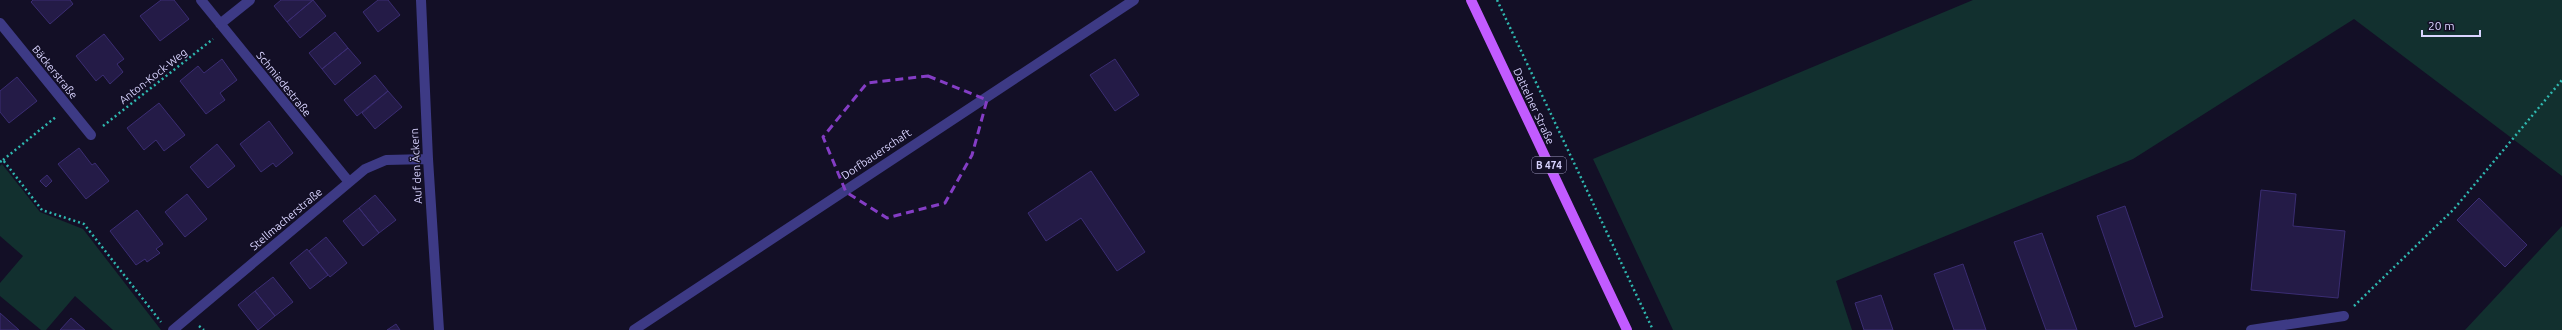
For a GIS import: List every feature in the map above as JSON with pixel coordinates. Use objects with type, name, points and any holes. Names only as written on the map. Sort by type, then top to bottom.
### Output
[{"type":"main road","name":"Dattelner Straße","points":[[1471,0],[1627,330]]},
{"type":"street","name":"Schmiedestraße","points":[[201,0],[349,182]]},
{"type":"street","points":[[222,27],[250,0]]},
{"type":"street","name":"Auf den Äckern","points":[[421,0],[438,330]]},
{"type":"street","name":"Dorfbauerschaft","points":[[634,330],[1134,0]]},
{"type":"street","name":"Bäckerstraße","points":[[0,23],[91,135]]},
{"type":"street","name":"Stellmacherstraße","points":[[173,330],[365,169],[386,160],[428,159]]},
{"type":"street","points":[[2251,330],[2344,316]]},
{"type":"path","points":[[1497,0],[1653,330]]},
{"type":"path","name":"Anton-Kock-Weg","points":[[91,135],[222,27]]},
{"type":"path","points":[[2344,316],[2454,209],[2562,80]]},
{"type":"path","points":[[0,162],[68,107]]},
{"type":"path","points":[[3,160],[42,210],[84,224],[163,325]]},
{"type":"highlighted area","points":[[928,76],[987,100],[972,155],[945,203],[887,218],[846,192],[823,137],[867,83]]},
{"type":"green space","points":[[1973,0],[2562,0],[2562,176],[2354,19],[2133,159],[1836,281],[1852,330],[1673,330],[1593,159]]},
{"type":"green space","points":[[2,164],[40,212],[83,229],[161,330],[113,330],[75,296],[46,330],[41,330],[0,296],[0,283],[23,256],[0,236],[0,166]]},
{"type":"green space","points":[[2562,226],[2562,330],[2465,330]]},
{"type":"building","points":[[33,0],[70,0],[73,4],[50,24],[31,2]]},
{"type":"building","points":[[161,0],[174,0],[189,19],[160,41],[140,16]]},
{"type":"building","points":[[281,0],[313,0],[287,22],[274,6]]},
{"type":"building","points":[[313,0],[326,16],[300,38],[287,22]]},
{"type":"building","points":[[378,0],[388,0],[400,15],[378,32],[363,12]]},
{"type":"building","points":[[335,32],[348,48],[322,69],[309,53]]},
{"type":"building","points":[[104,34],[124,59],[117,64],[123,72],[110,84],[103,75],[96,81],[76,56]]},
{"type":"building","points":[[348,48],[361,63],[335,85],[322,69]]},
{"type":"building","points":[[222,59],[237,80],[220,93],[225,100],[206,114],[180,81],[198,66],[204,73]]},
{"type":"building","points":[[1115,59],[1139,95],[1115,111],[1090,75]]},
{"type":"building","points":[[375,75],[388,91],[357,116],[344,100]]},
{"type":"building","points":[[17,77],[37,101],[9,123],[0,112],[0,91]]},
{"type":"building","points":[[388,91],[402,107],[375,129],[362,113]]},
{"type":"building","points":[[159,103],[185,135],[164,151],[156,140],[144,150],[127,128]]},
{"type":"building","points":[[269,121],[293,153],[276,167],[273,163],[261,172],[240,144]]},
{"type":"building","points":[[217,144],[235,166],[208,188],[190,167]]},
{"type":"building","points":[[79,148],[92,165],[95,163],[109,181],[86,199],[58,164]]},
{"type":"building","points":[[1091,171],[1145,252],[1117,271],[1081,218],[1046,241],[1028,213]]},
{"type":"building","points":[[47,175],[52,181],[46,187],[40,181]]},
{"type":"building","points":[[2261,190],[2296,194],[2293,226],[2345,231],[2338,298],[2251,290]]},
{"type":"building","points":[[187,194],[207,219],[185,237],[165,212]]},
{"type":"building","points":[[375,195],[396,220],[379,233],[359,208]]},
{"type":"building","points":[[2479,198],[2527,245],[2505,267],[2457,220]]},
{"type":"building","points":[[2125,206],[2163,317],[2135,327],[2097,216]]},
{"type":"building","points":[[359,208],[379,233],[363,246],[343,221]]},
{"type":"building","points":[[137,210],[163,244],[156,249],[160,253],[147,262],[145,259],[136,265],[110,231]]},
{"type":"building","points":[[2042,233],[2077,330],[2046,330],[2014,242]]},
{"type":"building","points":[[326,237],[347,263],[330,277],[309,251]]},
{"type":"building","points":[[307,249],[328,275],[310,289],[290,263]]},
{"type":"building","points":[[1963,264],[1986,330],[1954,330],[1934,274]]},
{"type":"building","points":[[273,277],[293,302],[275,316],[255,291]]},
{"type":"building","points":[[255,291],[275,316],[258,330],[238,305]]},
{"type":"building","points":[[1881,295],[1893,330],[1864,330],[1855,303]]},
{"type":"building","points":[[0,313],[19,330],[0,330]]},
{"type":"building","points":[[71,318],[85,330],[60,330]]},
{"type":"building","points":[[396,324],[400,330],[387,330]]}]
